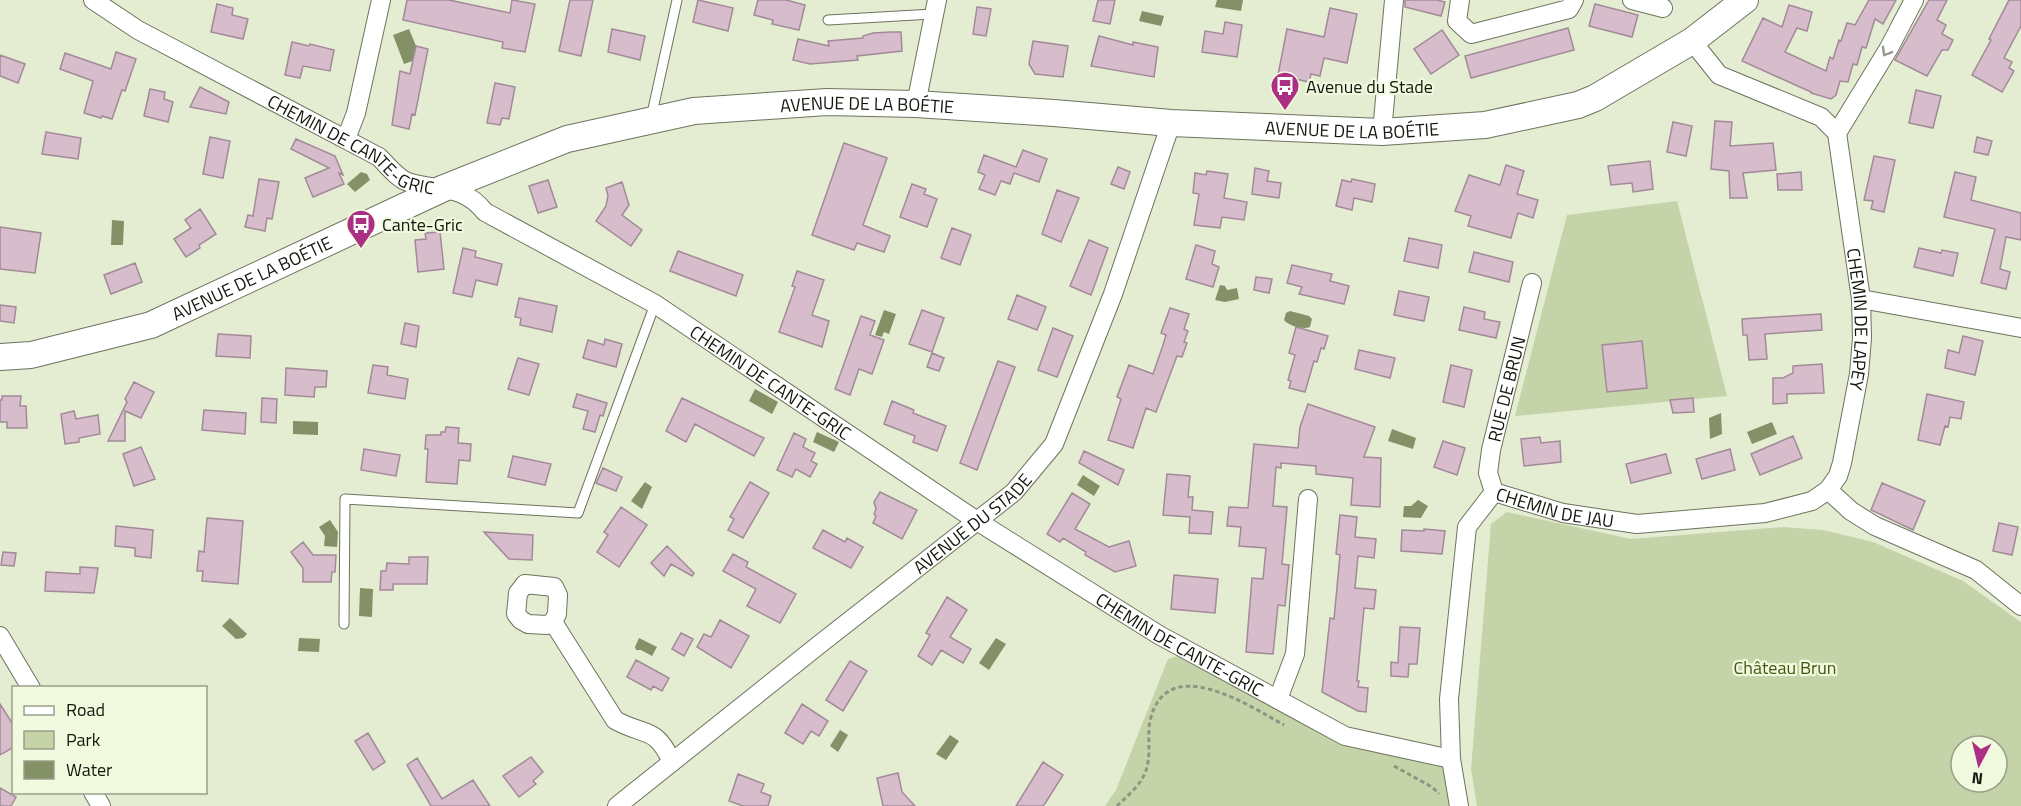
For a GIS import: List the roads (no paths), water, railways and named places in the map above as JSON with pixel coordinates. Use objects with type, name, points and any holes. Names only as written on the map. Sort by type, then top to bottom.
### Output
[{"type":"main road","name":"AVENUE DE LA BOÉTIE","points":[[0,357],[31,355],[151,325],[444,188],[567,139],[694,111],[827,102],[916,104],[1171,123],[1382,132],[1485,125],[1578,105],[1595,98],[1692,41],[1739,2]]},
{"type":"street","name":"CHEMIN DE CANTE-GRIC","points":[[93,0],[138,30],[379,157],[406,182],[444,188],[475,199],[485,212],[655,304],[977,521],[1160,635],[1345,736],[1451,759]]},
{"type":"street","points":[[346,139],[356,113],[381,0]]},
{"type":"street","points":[[1382,132],[1394,0]]},
{"type":"street","points":[[1460,0],[1456,21],[1471,34],[1569,9],[1574,0]]},
{"type":"street","points":[[1632,0],[1663,8]]},
{"type":"street","points":[[1692,41],[1719,75],[1821,117],[1837,133],[1889,48],[1914,0]]},
{"type":"street","points":[[916,104],[935,7]]},
{"type":"street","name":"AVENUE DU STADE","points":[[616,806],[1014,492],[1054,444],[1113,294],[1171,123]]},
{"type":"street","name":"CHEMIN DE LAPEY","points":[[1828,490],[1838,476],[1842,463],[1862,338],[1861,299],[1837,133]]},
{"type":"street","name":"RUE DE BRUN","points":[[1494,492],[1488,473],[1491,450],[1532,283]]},
{"type":"street","points":[[1861,299],[2021,328]]},
{"type":"street","points":[[1828,490],[1851,511],[1875,526],[1976,570],[2021,606]]},
{"type":"street","name":"CHEMIN DE JAU","points":[[1450,803],[1449,699],[1467,527],[1494,492],[1563,513],[1637,524],[1765,513],[1812,501],[1828,490]]},
{"type":"street","points":[[1278,699],[1295,654],[1308,499]]},
{"type":"street","points":[[553,622],[615,720],[652,734],[665,747],[672,762]]},
{"type":"street","points":[[0,636],[30,686]]},
{"type":"lane","points":[[650,121],[677,0]]},
{"type":"lane","points":[[828,20],[935,7]]},
{"type":"lane","points":[[344,624],[345,499],[578,513],[655,304]]},
{"type":"water","points":[[1217,0],[1243,0],[1241,11],[1215,7]]},
{"type":"water","points":[[1142,11],[1164,16],[1161,26],[1139,21]]},
{"type":"water","points":[[409,29],[421,58],[404,64],[393,35]]},
{"type":"water","points":[[361,172],[367,174],[370,180],[355,192],[347,184]]},
{"type":"water","points":[[112,220],[124,221],[123,245],[111,245]]},
{"type":"water","points":[[1220,285],[1225,286],[1227,290],[1237,288],[1239,299],[1225,302],[1215,300]]},
{"type":"water","points":[[884,310],[896,314],[889,334],[884,332],[882,337],[875,335]]},
{"type":"water","points":[[1290,311],[1309,316],[1312,319],[1310,327],[1300,328],[1286,322],[1284,320],[1286,313]]},
{"type":"water","points":[[755,389],[778,402],[772,414],[749,401]]},
{"type":"water","points":[[1721,413],[1722,434],[1710,439],[1709,418]]},
{"type":"water","points":[[293,421],[318,422],[318,435],[293,434]]},
{"type":"water","points":[[1772,422],[1777,434],[1752,444],[1747,432]]},
{"type":"water","points":[[1392,429],[1416,438],[1413,449],[1388,441]]},
{"type":"water","points":[[817,432],[839,442],[834,452],[813,442]]},
{"type":"water","points":[[1083,475],[1100,486],[1094,496],[1077,485]]},
{"type":"water","points":[[645,482],[652,487],[642,509],[631,501]]},
{"type":"water","points":[[1418,500],[1428,506],[1421,518],[1403,517],[1404,506],[1411,506]]},
{"type":"water","points":[[330,520],[338,532],[337,547],[324,546],[325,536],[319,527]]},
{"type":"water","points":[[360,588],[373,589],[372,617],[359,616]]},
{"type":"water","points":[[230,618],[247,634],[243,638],[236,639],[222,626]]},
{"type":"water","points":[[299,638],[320,639],[319,652],[298,651]]},
{"type":"water","points":[[639,638],[657,647],[652,656],[636,650]]},
{"type":"water","points":[[996,638],[1006,644],[989,670],[979,663]]},
{"type":"water","points":[[840,730],[848,735],[838,752],[830,746]]},
{"type":"water","points":[[950,735],[959,741],[946,760],[936,754]]},
{"type":"place","name":"Avenue du Stade","points":[[1285,112]]},
{"type":"place","name":"Cante-Gric","points":[[361,250]]},
{"type":"park label","name":"Château Brun","points":[[1785,667]]}]
